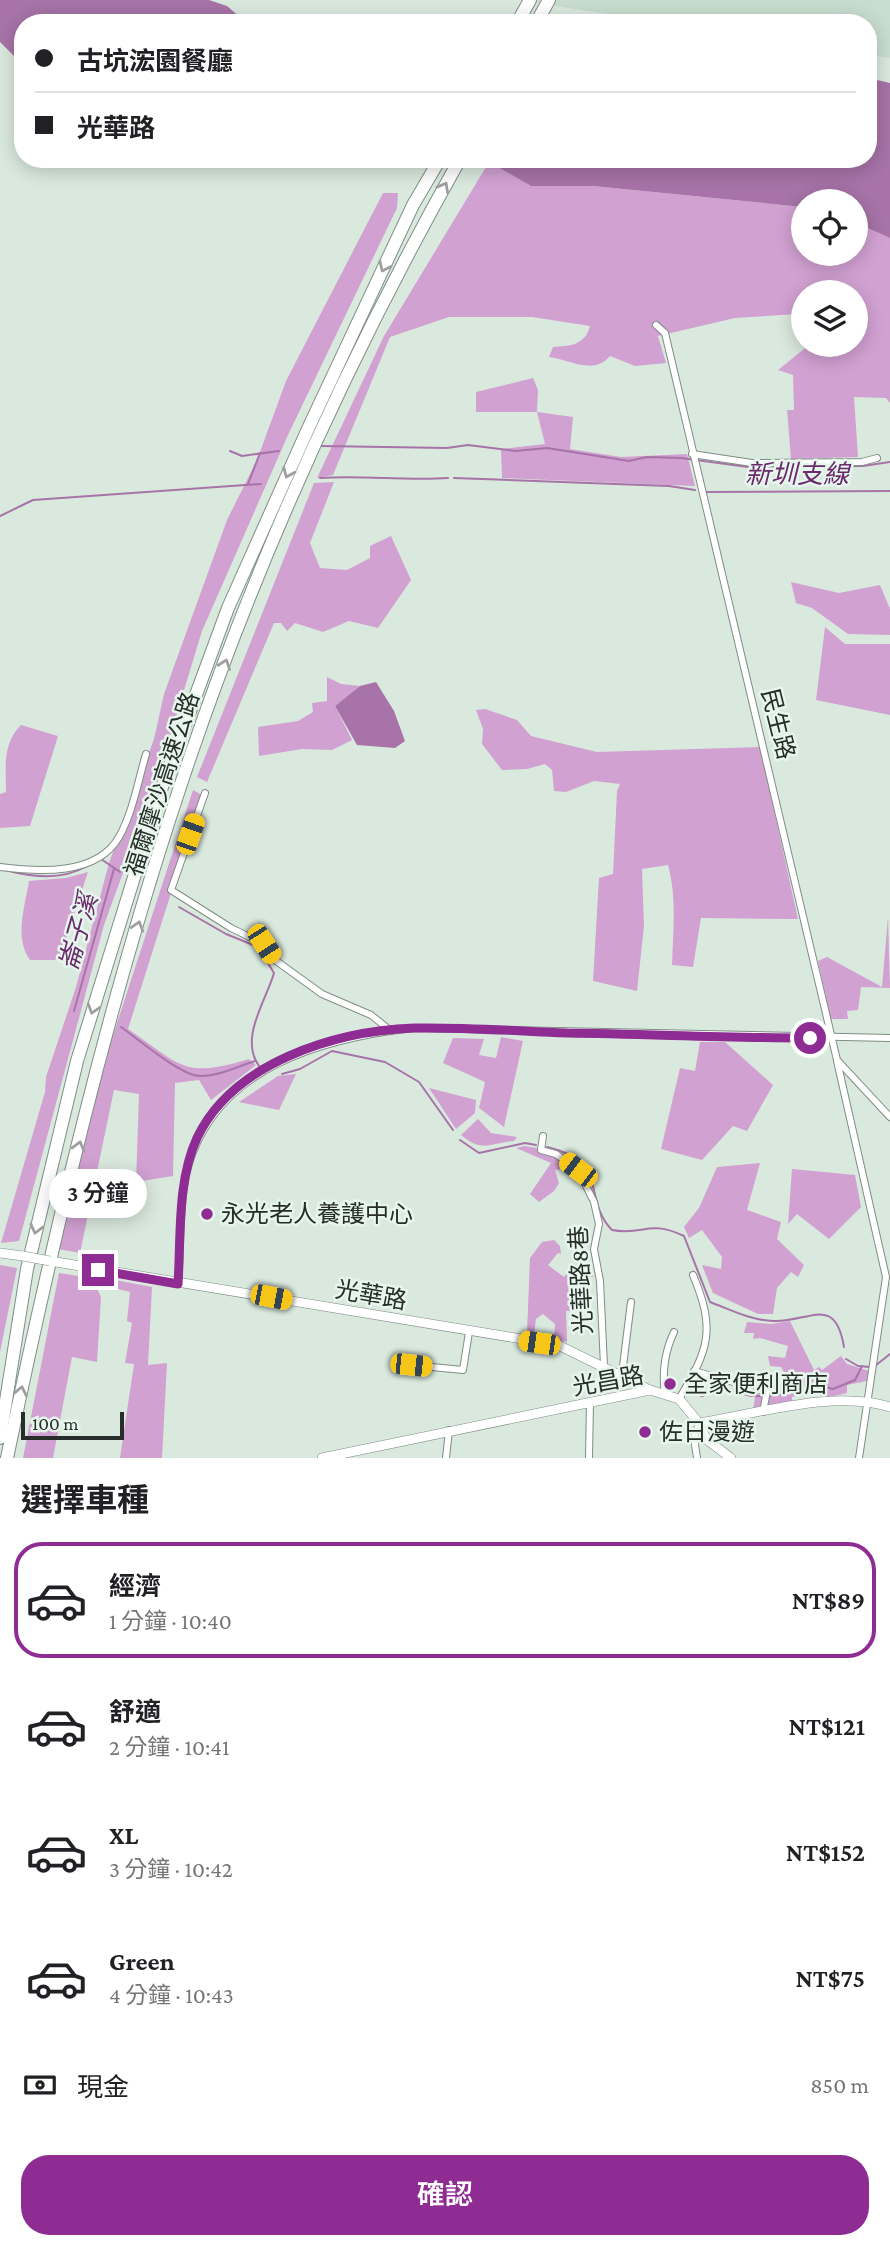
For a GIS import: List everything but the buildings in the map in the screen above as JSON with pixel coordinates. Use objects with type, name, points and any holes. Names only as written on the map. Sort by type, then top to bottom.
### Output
[{"type":"highway","name":"福爾摩沙高速公路","points":[[0,1438],[27,1269],[76,1061],[162,787],[228,608],[413,205],[435,168]]},
{"type":"highway","name":"福爾摩沙高速公路","points":[[7,1458],[47,1271],[110,1019],[178,792],[243,614],[309,461],[428,215],[455,168]]},
{"type":"street","name":"民生路","points":[[656,325],[664,333],[830,1037],[837,1059],[890,1116]]},
{"type":"street","points":[[692,454],[752,463],[862,462],[877,458]]},
{"type":"street","points":[[0,867],[56,870],[79,865],[110,850],[125,824],[146,754]]},
{"type":"street","points":[[205,793],[171,890],[231,928],[264,944],[275,960],[322,994],[371,1015],[391,1031]]},
{"type":"street","points":[[178,1284],[187,1170],[197,1139],[221,1104],[268,1067],[313,1047],[414,1028],[890,1038]]},
{"type":"street","points":[[837,1059],[886,1277],[859,1458]]},
{"type":"street","name":"光華路8巷","points":[[543,1136],[541,1150],[556,1154],[578,1170],[594,1202],[599,1224],[594,1249],[600,1282],[604,1366]]},
{"type":"street","name":"光華路","points":[[0,1253],[558,1345],[650,1390]]},
{"type":"street","points":[[679,1398],[708,1343],[708,1328],[693,1275]]},
{"type":"street","points":[[622,1374],[631,1302]]},
{"type":"street","points":[[881,1317],[890,1320]]},
{"type":"street","points":[[411,1365],[463,1370],[469,1332]]},
{"type":"street","points":[[665,1394],[663,1379],[667,1347],[674,1332]]},
{"type":"street","points":[[694,1371],[737,1383]]},
{"type":"street","points":[[757,1388],[767,1391],[763,1412]]},
{"type":"street","name":"光昌路","points":[[321,1458],[650,1390],[679,1398],[699,1423],[706,1439],[731,1458]]},
{"type":"street","points":[[697,1458],[695,1438],[699,1423],[834,1400],[869,1400],[890,1407]]},
{"type":"street","points":[[589,1458],[590,1402]]},
{"type":"street","points":[[446,1458],[449,1430]]},
{"type":"shaded area","points":[[0,0],[209,0],[227,6],[236,14],[14,14],[14,56],[0,42]]},
{"type":"shaded area","points":[[518,0],[890,0],[890,58],[877,56],[877,14],[607,14]]},
{"type":"shaded area","points":[[877,80],[890,83],[890,238],[868,228],[868,189],[791,189],[791,206],[593,186],[531,186],[500,168],[877,168]]},
{"type":"shaded area","points":[[485,168],[500,168],[531,186],[593,186],[791,206],[791,266],[868,266],[868,228],[890,238],[890,403],[886,398],[854,397],[858,457],[791,459],[787,410],[794,410],[793,375],[778,370],[794,357],[868,357],[868,280],[791,280],[791,314],[735,318],[658,336],[666,363],[635,366],[610,356],[604,362],[589,366],[549,357],[553,347],[581,341],[590,326],[532,317],[449,317],[390,337],[333,475],[317,478],[384,336]]},
{"type":"shaded area","points":[[383,193],[398,193],[397,208],[288,435],[202,631],[157,779],[104,925],[19,1241],[1,1243],[45,1092],[46,1077],[76,987],[109,863],[154,739],[164,694],[227,520],[257,460],[286,381]]},
{"type":"shaded area","points":[[533,378],[538,390],[537,412],[476,412],[476,392]]},
{"type":"shaded area","points":[[537,412],[573,417],[570,449],[621,457],[687,454],[695,486],[502,478],[501,449],[545,444]]},
{"type":"shaded area","points":[[334,482],[310,543],[320,568],[347,570],[370,558],[370,546],[391,536],[411,580],[378,628],[349,621],[323,632],[295,623],[287,631],[281,623],[274,623],[207,782],[197,777],[314,483]]},
{"type":"shaded area","points":[[791,582],[839,593],[880,585],[890,609],[890,635],[848,634],[812,608],[796,603]]},
{"type":"shaded area","points":[[825,627],[845,644],[890,644],[890,715],[816,700]]},
{"type":"shaded area","points":[[327,677],[341,684],[360,686],[335,706],[352,740],[332,750],[302,749],[259,756],[258,727],[298,721],[313,712],[312,703],[327,701]]},
{"type":"shaded area","points":[[376,682],[394,711],[405,741],[395,748],[357,745],[335,706],[360,686]]},
{"type":"shaded area","points":[[485,709],[517,720],[531,736],[597,752],[760,747],[798,919],[701,918],[693,967],[672,965],[673,902],[668,865],[642,869],[644,926],[637,991],[593,981],[599,878],[613,874],[617,791],[620,784],[594,781],[566,792],[554,791],[552,770],[545,764],[527,769],[502,770],[482,744],[483,729],[476,710]]},
{"type":"shaded area","points":[[21,725],[58,736],[30,826],[0,828],[0,794],[6,792],[8,748]]},
{"type":"shaded area","points":[[193,790],[202,795],[128,1029],[184,1065],[210,1068],[249,1059],[256,1065],[211,1100],[199,1080],[175,1083],[173,1176],[136,1182],[139,1094],[114,1090],[80,1253],[58,1249],[104,1063]]},
{"type":"shaded area","points":[[88,872],[59,960],[30,960],[25,951],[22,932],[29,881],[66,878]]},
{"type":"shaded area","points":[[888,917],[890,988],[861,987],[858,1010],[847,1011],[848,1019],[831,1019],[818,961],[827,957],[882,987]]},
{"type":"shaded area","points":[[501,1037],[523,1041],[504,1127],[479,1108],[485,1082],[443,1063],[453,1038],[484,1039],[479,1055],[496,1058]]},
{"type":"shaded area","points":[[700,1042],[725,1042],[773,1085],[747,1131],[733,1126],[702,1160],[661,1149],[680,1068],[695,1071]]},
{"type":"shaded area","points":[[296,1074],[279,1110],[239,1102],[278,1076]]},
{"type":"shaded area","points":[[429,1088],[476,1100],[475,1113],[456,1129]]},
{"type":"shaded area","points":[[478,1119],[491,1133],[517,1137],[514,1141],[492,1145],[468,1141],[461,1135]]},
{"type":"shaded area","points":[[524,1146],[553,1155],[572,1168],[555,1170],[559,1183],[554,1191],[539,1202],[530,1194],[551,1163],[516,1148]]},
{"type":"shaded area","points":[[760,1163],[747,1210],[781,1222],[777,1239],[804,1265],[798,1277],[791,1272],[777,1288],[773,1314],[758,1314],[713,1293],[702,1265],[721,1269],[722,1257],[702,1230],[689,1238],[684,1227],[699,1208],[717,1167]]},
{"type":"shaded area","points":[[792,1169],[855,1175],[861,1207],[829,1239],[797,1214],[788,1224]]},
{"type":"shaded area","points":[[554,1240],[560,1246],[561,1254],[558,1253],[548,1265],[564,1277],[573,1266],[591,1266],[593,1277],[572,1278],[571,1311],[566,1311],[567,1342],[554,1339],[555,1324],[543,1314],[536,1319],[534,1335],[527,1333],[530,1258],[542,1242]]},
{"type":"shaded area","points":[[0,1265],[17,1268],[0,1352]]},
{"type":"shaded area","points":[[59,1273],[92,1278],[101,1297],[97,1362],[72,1357],[53,1458],[23,1458]]},
{"type":"shaded area","points":[[105,1278],[152,1287],[148,1365],[167,1363],[162,1458],[120,1458],[134,1364],[125,1363],[132,1323],[127,1321],[130,1292],[106,1286]]},
{"type":"shaded area","points":[[790,1321],[814,1370],[819,1367],[822,1370],[841,1356],[847,1364],[869,1371],[867,1381],[847,1385],[847,1393],[825,1398],[823,1391],[792,1397],[792,1404],[753,1410],[756,1391],[764,1391],[766,1384],[781,1385],[785,1374],[781,1367],[770,1366],[768,1356],[785,1358],[788,1346],[760,1338],[753,1339],[754,1333],[744,1333],[747,1322],[771,1324]]},
{"type":"waterway","points":[[321,446],[447,448],[468,445],[515,451],[547,448],[629,461],[647,457],[681,458],[748,467],[863,466],[890,462]]},
{"type":"waterway","points":[[230,451],[242,456],[279,451]]},
{"type":"waterway","points":[[248,484],[260,453]]},
{"type":"waterway","points":[[320,478],[448,478]]},
{"type":"waterway","points":[[454,478],[669,486],[695,490]]},
{"type":"waterway","points":[[0,516],[33,500],[261,484]]},
{"type":"waterway","name":"新圳支線","points":[[705,492],[890,491]]},
{"type":"waterway","points":[[101,859],[120,872]]},
{"type":"waterway","points":[[5,870],[57,876],[87,866]]},
{"type":"waterway","name":"崙子溪","points":[[74,1011],[114,869]]},
{"type":"waterway","name":"崙子溪","points":[[179,907],[226,934],[258,947],[274,973],[253,1032],[252,1044],[259,1066]]},
{"type":"waterway","name":"崙子溪","points":[[121,1027],[172,1064],[193,1075],[215,1074],[255,1061]]},
{"type":"waterway","points":[[282,1074],[300,1069],[332,1051],[385,1062],[419,1082],[453,1130]]},
{"type":"waterway","points":[[460,1140],[479,1153],[525,1143],[536,1145]]},
{"type":"waterway","points":[[547,1147],[580,1162],[592,1182],[603,1218],[612,1230],[654,1228],[684,1236],[710,1302],[756,1319],[773,1321],[818,1314],[827,1316],[834,1320],[840,1330],[844,1347]]},
{"type":"waterway","points":[[875,1366],[890,1354]]},
{"type":"waterway","points":[[846,1359],[858,1366],[870,1367]]},
{"type":"waterway","points":[[770,1396],[825,1387],[833,1389],[855,1380],[862,1366]]},
{"type":"waterway","points":[[689,1391],[702,1396],[721,1387],[751,1396],[764,1396]]},
{"type":"place","name":"永光老人養護中心","points":[[207,1214]]},
{"type":"place","name":"全家便利商店","points":[[670,1384]]},
{"type":"place","name":"佐日漫遊","points":[[645,1432]]},
{"type":"route","points":[[98,1270],[178,1284],[187,1170],[205,1124],[237,1088],[268,1067],[313,1047],[348,1037],[414,1028],[810,1038]]}]
